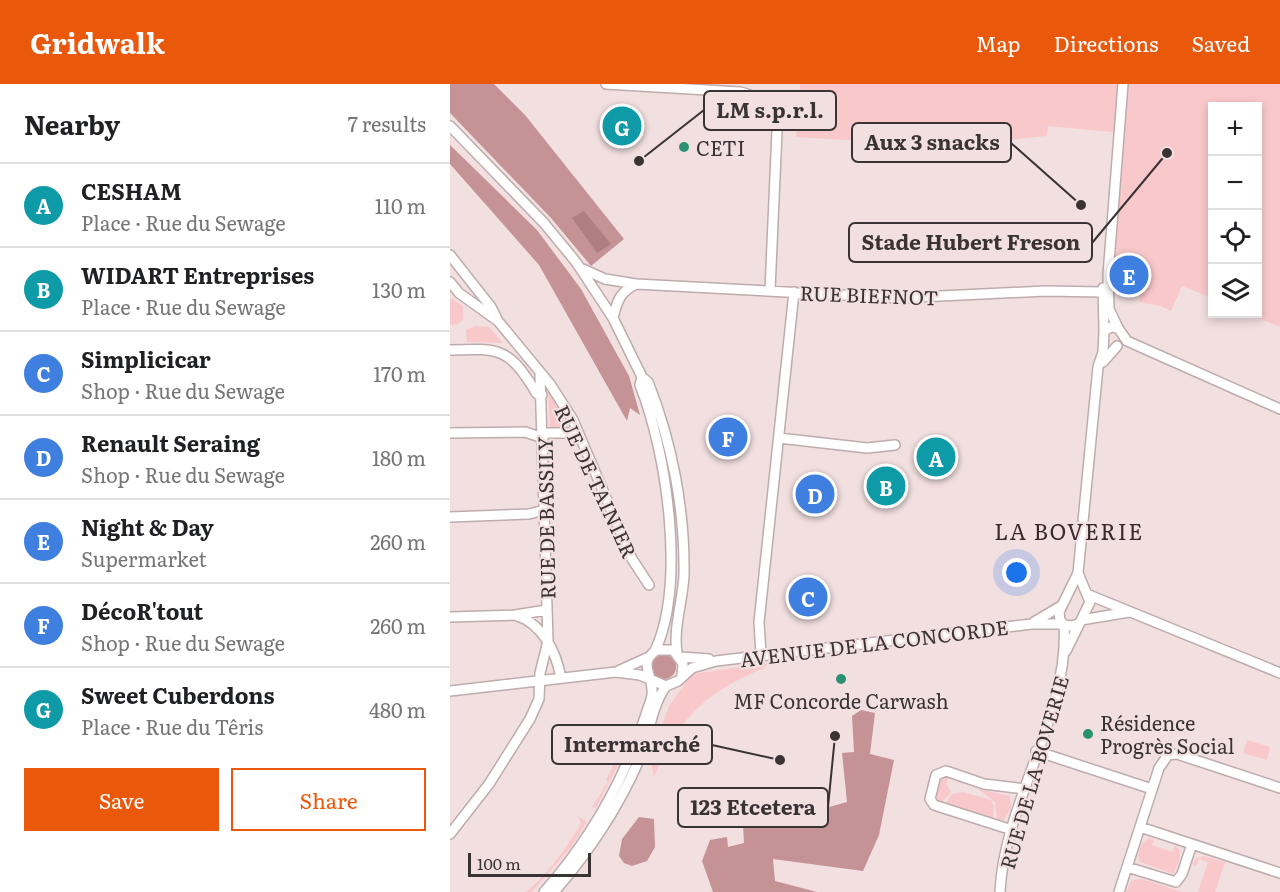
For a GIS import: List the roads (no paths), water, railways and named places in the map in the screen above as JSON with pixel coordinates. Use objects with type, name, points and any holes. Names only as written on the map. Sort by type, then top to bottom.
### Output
[{"type":"street","points":[[606,84],[740,93],[757,99],[767,107],[775,120],[777,131],[770,290]]},
{"type":"street","points":[[1109,309],[1108,275],[1123,84]]},
{"type":"street","points":[[450,126],[544,223],[580,267],[613,318],[642,377],[648,382],[662,421],[678,492],[684,575],[676,641],[682,676],[678,681],[666,686],[659,698],[640,756],[618,802],[582,858],[554,892]]},
{"type":"street","name":"RUE DE TAINIER","points":[[450,255],[491,307],[498,321],[552,388],[573,420],[576,433],[632,559],[649,585]]},
{"type":"street","name":"RUE BIEFNOT","points":[[580,267],[604,279],[636,284],[794,292],[922,298],[1045,291],[1102,292]]},
{"type":"street","name":"RUE DE TAINIER","points":[[463,271],[451,287],[498,321]]},
{"type":"street","points":[[1064,603],[1071,593],[1078,573],[1104,331],[1102,292],[1108,275]]},
{"type":"street","points":[[613,318],[619,297],[636,284]]},
{"type":"street","points":[[762,655],[759,622],[794,292]]},
{"type":"street","points":[[1098,372],[1106,356],[1117,346],[1120,332],[1102,292]]},
{"type":"street","points":[[1104,331],[1111,327],[1131,343],[1280,408]]},
{"type":"street","points":[[1103,342],[1108,346],[1117,346]]},
{"type":"street","points":[[450,350],[491,349],[503,352],[512,359],[537,394],[542,396]]},
{"type":"street","name":"RUE DE BASSILY","points":[[450,834],[489,784],[525,728],[539,699],[548,641],[540,375]]},
{"type":"street","points":[[544,892],[586,839],[617,786],[650,704],[652,691],[646,668],[662,633],[666,612],[669,528],[663,469],[640,385],[642,377]]},
{"type":"street","points":[[450,433],[576,433]]},
{"type":"street","points":[[779,438],[867,448],[895,445]]},
{"type":"street","points":[[450,517],[529,514],[544,510]]},
{"type":"street","points":[[529,514],[532,518],[545,521]]},
{"type":"street","points":[[1078,573],[1088,594]]},
{"type":"street","points":[[1071,593],[1079,590],[1119,605],[1129,612],[1280,674]]},
{"type":"street","name":"RUE DE LA BOVERIE","points":[[1000,892],[1012,830],[1054,701],[1066,651],[1089,607],[1088,594]]},
{"type":"street","name":"AVENUE DE LA CONCORDE","points":[[1032,624],[1064,603]]},
{"type":"street","name":"RUE DE LA BOVERIE","points":[[1064,603],[1059,612],[1064,625],[1066,651]]},
{"type":"street","points":[[1064,625],[1129,612]]},
{"type":"street","points":[[450,617],[547,613]]},
{"type":"street","points":[[532,622],[547,613]]},
{"type":"street","points":[[515,615],[532,622],[548,641]]},
{"type":"street","name":"AVENUE DE LA CONCORDE","points":[[682,676],[692,668],[716,660],[1032,624],[1064,625]]},
{"type":"street","name":"RUE DE BASSILY","points":[[548,641],[561,678]]},
{"type":"street","points":[[616,672],[668,648],[679,655]]},
{"type":"street","name":"AVENUE DE LA CONCORDE","points":[[679,655],[716,660]]},
{"type":"street","points":[[450,691],[616,672],[650,679],[666,686]]},
{"type":"street","points":[[1036,751],[1152,789]]},
{"type":"street","points":[[1119,892],[1162,762],[1172,754],[1280,788]]},
{"type":"street","points":[[1012,830],[938,808],[931,802],[930,789],[936,775],[943,770],[984,784],[1025,789]]},
{"type":"street","points":[[1140,827],[1280,873]]},
{"type":"street","points":[[1127,867],[1176,882],[1182,874],[1192,844]]},
{"type":"place","name":"Sweet Cuberdons","points":[[622,126]]},
{"type":"place","name":"CETI","points":[[684,147]]},
{"type":"place","name":"Stade Hubert Freson","points":[[1167,153]]},
{"type":"place","name":"LM s.p.r.l.","points":[[639,161]]},
{"type":"place","name":"Aux 3 snacks","points":[[1081,205]]},
{"type":"place","name":"Night & Day","points":[[1129,275]]},
{"type":"place","name":"DécoR'tout","points":[[728,437]]},
{"type":"place","name":"CESHAM","points":[[936,457]]},
{"type":"place","name":"WIDART Entreprises","points":[[886,486]]},
{"type":"place","name":"Renault Seraing","points":[[815,494]]},
{"type":"place","name":"Simplicicar","points":[[808,597]]},
{"type":"place","name":"MF Concorde Carwash","points":[[841,679]]},
{"type":"place","name":"Résidence Progrès Social","points":[[1088,734]]},
{"type":"place","name":"123 Etcetera","points":[[835,736]]},
{"type":"place","name":"Intermarché","points":[[780,760]]},
{"type":"district","name":"LA BOVERIE","points":[[1069,530]]}]
